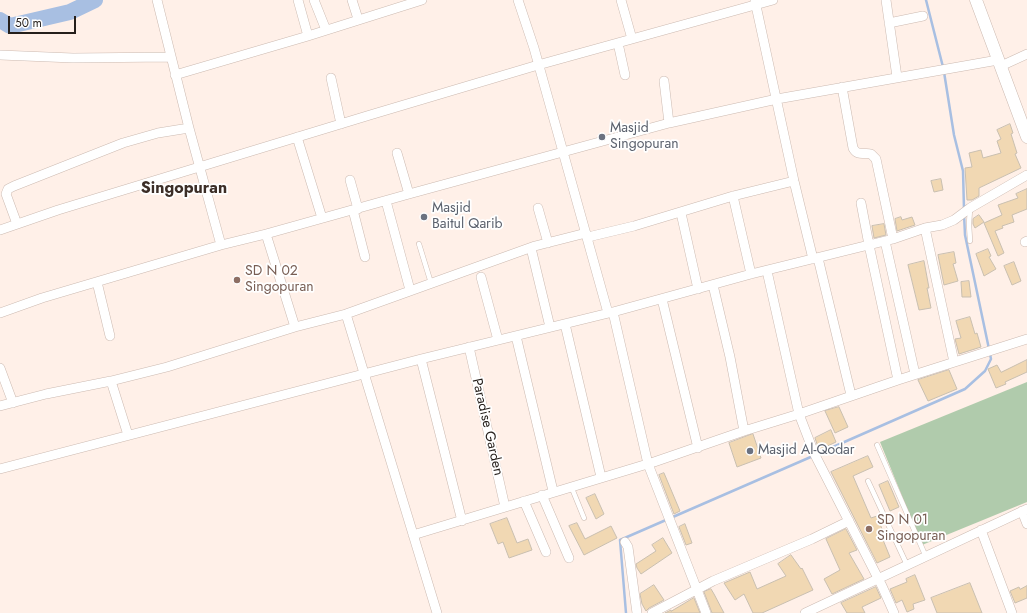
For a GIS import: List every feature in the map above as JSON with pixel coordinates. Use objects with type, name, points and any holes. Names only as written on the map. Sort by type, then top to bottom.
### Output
[{"type":"main road","points":[[976,0],[1027,136]]},
{"type":"street","points":[[157,0],[170,57],[221,245]]},
{"type":"street","points":[[298,0],[308,36]]},
{"type":"street","points":[[314,0],[326,30]]},
{"type":"street","points":[[352,0],[358,19]]},
{"type":"street","points":[[175,75],[308,36],[422,0]]},
{"type":"street","points":[[518,0],[610,313],[648,464],[706,613]]},
{"type":"street","points":[[621,0],[632,39]]},
{"type":"street","points":[[0,230],[58,210],[538,65],[756,2],[774,0]]},
{"type":"street","points":[[886,0],[897,77]]},
{"type":"street","points":[[756,2],[794,181],[816,258],[851,395]]},
{"type":"street","points":[[889,23],[923,16]]},
{"type":"street","points":[[618,43],[625,75]]},
{"type":"street","points":[[0,313],[42,298],[221,245],[669,124],[777,99],[897,77],[999,63],[1027,54]]},
{"type":"street","points":[[0,55],[73,58],[170,57]]},
{"type":"street","points":[[331,78],[341,124]]},
{"type":"street","points":[[664,81],[669,124]]},
{"type":"street","points":[[842,87],[853,148],[857,153],[871,154],[876,159],[889,240],[915,374]]},
{"type":"street","points":[[17,224],[3,194],[8,189],[123,143],[158,133],[189,128]]},
{"type":"street","points":[[298,137],[322,218]]},
{"type":"street","points":[[397,154],[409,194]]},
{"type":"street","points":[[0,469],[365,375],[421,359],[610,313],[751,274],[889,240],[925,228],[942,225],[954,220],[966,211],[1027,175]]},
{"type":"street","points":[[350,180],[365,257]]},
{"type":"street","points":[[0,406],[52,392],[111,381],[196,358],[295,327],[346,314],[410,290],[548,243],[634,226],[733,196],[794,181]]},
{"type":"street","points":[[733,196],[751,274]]},
{"type":"street","points":[[386,201],[410,290]]},
{"type":"street","points":[[862,203],[868,245],[898,380]]},
{"type":"street","points":[[538,208],[548,243]]},
{"type":"street","points":[[681,213],[698,289]]},
{"type":"street","points":[[925,228],[954,362]]},
{"type":"street","points":[[266,234],[295,327]]},
{"type":"street","points":[[531,248],[550,327]]},
{"type":"street","points":[[767,271],[799,414],[814,453],[878,578],[894,613]]},
{"type":"street","points":[[481,276],[498,340]]},
{"type":"street","points":[[97,282],[110,336]]},
{"type":"street","points":[[713,285],[744,431]]},
{"type":"street","points":[[662,299],[698,448]]},
{"type":"street","points":[[346,314],[437,612]]},
{"type":"street","points":[[565,324],[601,477]]},
{"type":"street","points":[[516,336],[553,492]]},
{"type":"street","points":[[413,535],[571,486],[648,464],[799,414],[851,395],[1027,339]]},
{"type":"street","name":"Paradise Garden","points":[[469,347],[505,507]]},
{"type":"street","points":[[421,359],[462,521]]},
{"type":"street","points":[[0,368],[12,403]]},
{"type":"street","points":[[111,381],[128,435]]},
{"type":"street","points":[[542,495],[569,558]]},
{"type":"street","points":[[524,501],[546,552]]},
{"type":"street","points":[[805,613],[1025,510],[1027,524]]},
{"type":"street","points":[[652,613],[697,589],[812,539],[849,521]]},
{"type":"street","points":[[981,530],[1012,613]]},
{"type":"street","points":[[625,542],[628,547],[637,613]]},
{"type":"lane","points":[[966,211],[969,224],[970,241]]},
{"type":"lane","points":[[420,244],[431,283]]},
{"type":"lane","points":[[878,445],[926,557]]},
{"type":"lane","points":[[868,481],[907,565]]},
{"type":"lane","points":[[571,486],[584,518]]},
{"type":"green space","points":[[1027,382],[1027,502],[922,545],[880,442]]},
{"type":"building","points":[[1010,124],[1013,133],[1011,134],[1017,153],[1015,154],[1021,168],[979,188],[979,196],[972,200],[967,200],[965,168],[972,167],[969,153],[981,150],[983,158],[1001,153],[997,141],[1001,139],[997,130]]},
{"type":"building","points":[[941,179],[943,190],[934,192],[931,181]]},
{"type":"building","points":[[1027,189],[1027,209],[1012,215],[1014,222],[1002,226],[1003,228],[995,231],[1004,253],[998,256],[984,223],[1002,215],[998,205],[1018,198],[1016,194]]},
{"type":"building","points":[[979,215],[984,222],[975,228],[973,219]]},
{"type":"building","points":[[901,217],[902,220],[912,217],[915,225],[897,231],[895,219]]},
{"type":"building","points":[[884,224],[886,235],[874,238],[872,226]]},
{"type":"building","points":[[988,249],[991,256],[989,257],[996,269],[984,276],[976,254]]},
{"type":"building","points":[[954,252],[956,263],[953,264],[958,281],[944,285],[938,255]]},
{"type":"building","points":[[924,261],[931,308],[919,310],[908,265]]},
{"type":"building","points":[[1014,262],[1021,281],[1012,285],[1004,266]]},
{"type":"building","points":[[969,281],[971,297],[962,297],[961,282]]},
{"type":"building","points":[[970,317],[981,347],[959,354],[955,339],[961,338],[956,321]]},
{"type":"building","points":[[1027,360],[1027,372],[1005,382],[1006,384],[996,388],[988,369],[997,365],[1001,372]]},
{"type":"building","points":[[949,370],[957,389],[928,401],[918,380]]},
{"type":"building","points":[[839,407],[848,427],[835,433],[825,411]]},
{"type":"building","points":[[831,430],[836,442],[819,450],[815,438]]},
{"type":"building","points":[[753,434],[761,458],[737,467],[729,443]]},
{"type":"building","points":[[868,456],[873,467],[853,476],[871,518],[877,516],[882,529],[879,530],[890,557],[877,563],[831,472]]},
{"type":"building","points":[[664,473],[680,511],[674,514],[659,475]]},
{"type":"building","points":[[888,481],[899,507],[890,511],[879,485]]},
{"type":"building","points":[[595,494],[604,514],[596,519],[586,498]]},
{"type":"building","points":[[507,518],[517,543],[528,539],[532,550],[509,558],[503,542],[498,544],[490,524]]},
{"type":"building","points":[[577,523],[585,539],[611,526],[617,538],[584,555],[569,526]]},
{"type":"building","points":[[685,524],[692,543],[686,545],[679,527]]},
{"type":"building","points":[[846,529],[857,550],[849,553],[864,579],[832,594],[824,579],[840,570],[826,539]]},
{"type":"building","points":[[663,538],[672,553],[641,574],[636,564],[656,551],[652,545]]},
{"type":"building","points":[[791,555],[801,569],[802,568],[813,590],[762,613],[753,613],[744,594],[735,600],[724,583],[750,572],[757,589],[786,576],[778,564]]},
{"type":"building","points":[[915,575],[925,600],[913,604],[914,609],[907,612],[902,600],[896,603],[890,589],[907,582],[906,579]]},
{"type":"building","points":[[970,583],[982,613],[937,613],[931,598]]},
{"type":"building","points":[[654,585],[664,600],[646,611],[642,604],[640,594]]},
{"type":"building","points":[[1027,586],[1027,598],[1015,603],[1010,591],[1019,587],[1020,589]]},
{"type":"building","points":[[876,587],[881,598],[862,607],[865,613],[847,613],[841,603]]},
{"type":"building","points":[[711,589],[724,613],[712,613],[704,592]]},
{"type":"building","points":[[694,598],[700,613],[665,613],[671,611]]},
{"type":"waterway","points":[[0,20],[10,26],[70,12],[95,0]]},
{"type":"waterway","points":[[926,0],[943,67]]},
{"type":"waterway","points":[[944,72],[954,135],[963,171],[964,209]]},
{"type":"waterway","points":[[964,214],[965,235],[989,349]]},
{"type":"waterway","points":[[817,454],[965,389],[985,371],[991,359],[990,354]]},
{"type":"waterway","points":[[626,613],[620,540],[813,456]]},
{"type":"place","name":"Masjid Singopuran","points":[[602,137]]},
{"type":"place","name":"Masjid Baitul Qarib","points":[[424,217]]},
{"type":"place","name":"SD N 02 Singopuran","points":[[237,280]]},
{"type":"place","name":"Masjid Al-Qodar","points":[[750,451]]},
{"type":"place","name":"SD N 01 Singopuran","points":[[869,529]]},
{"type":"district","name":"Singopuran","points":[[184,189]]}]
